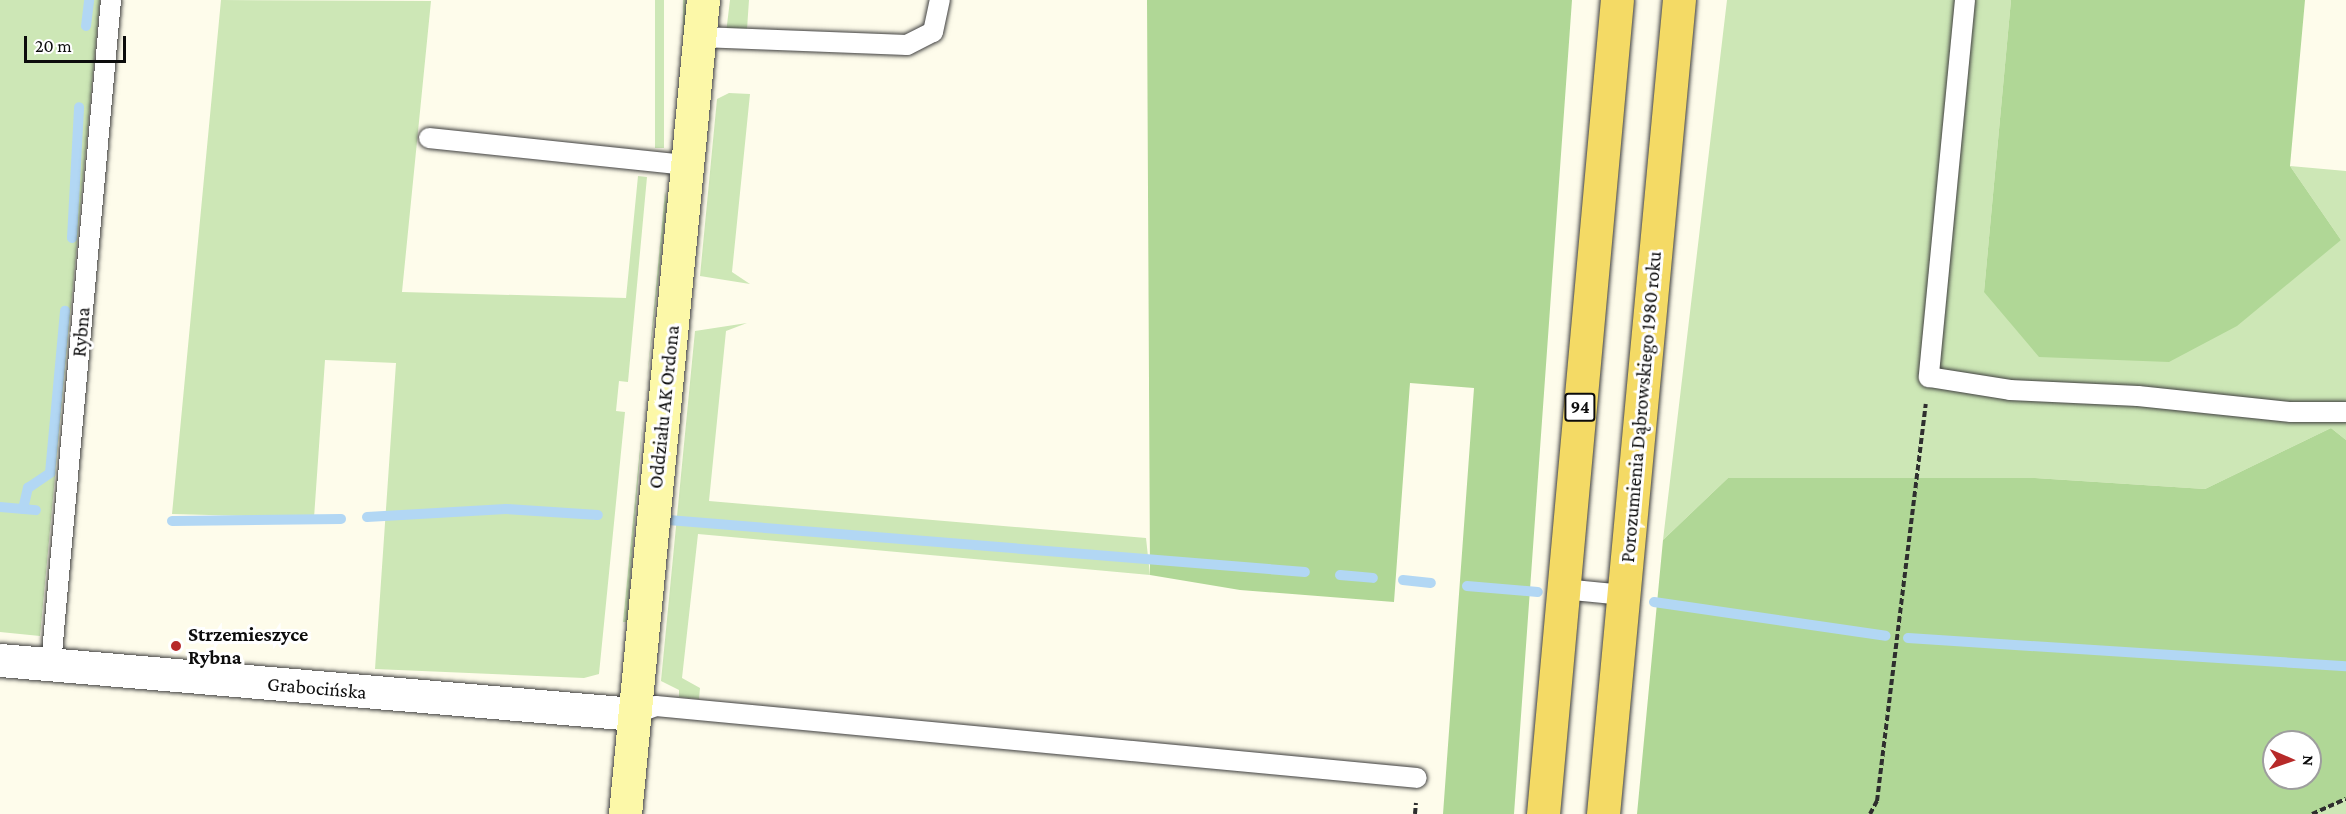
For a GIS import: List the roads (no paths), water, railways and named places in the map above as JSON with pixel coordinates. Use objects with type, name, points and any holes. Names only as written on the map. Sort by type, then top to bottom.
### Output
[{"type":"main road","name":"94","points":[[1543,814],[1617,0]]},
{"type":"main road","name":"Porozumienia Dąbrowskiego 1980 roku","points":[[1603,814],[1679,0]]},
{"type":"street","name":"Oddziału AK Ordona","points":[[625,814],[703,0]]},
{"type":"street","name":"Grabocińska","points":[[0,660],[634,714]]},
{"type":"lane","name":"Rybna","points":[[51,664],[111,0]]},
{"type":"lane","points":[[700,37],[907,45],[933,32],[940,0]]},
{"type":"lane","points":[[1965,0],[1929,377],[2010,390],[2346,412]]},
{"type":"lane","points":[[429,138],[687,165]]},
{"type":"lane","points":[[1563,589],[1624,595]]},
{"type":"lane","points":[[634,714],[656,706],[1418,778]]},
{"type":"waterway","points":[[86,26],[89,0]]},
{"type":"waterway","points":[[72,238],[79,107]]},
{"type":"waterway","points":[[23,509],[28,488],[50,473],[65,311]]},
{"type":"waterway","points":[[0,507],[36,510]]},
{"type":"waterway","points":[[367,517],[506,509],[598,515]]},
{"type":"waterway","points":[[172,521],[341,519]]},
{"type":"waterway","points":[[656,519],[1305,572]]},
{"type":"waterway","points":[[1340,575],[1373,578]]},
{"type":"waterway","points":[[1403,580],[1431,583]]},
{"type":"waterway","points":[[1467,586],[1538,592]]},
{"type":"waterway","points":[[1654,602],[1886,636]]},
{"type":"waterway","points":[[1908,638],[2346,666]]},
{"type":"place","name":"Strzemieszyce Rybna","points":[[176,646]]}]
